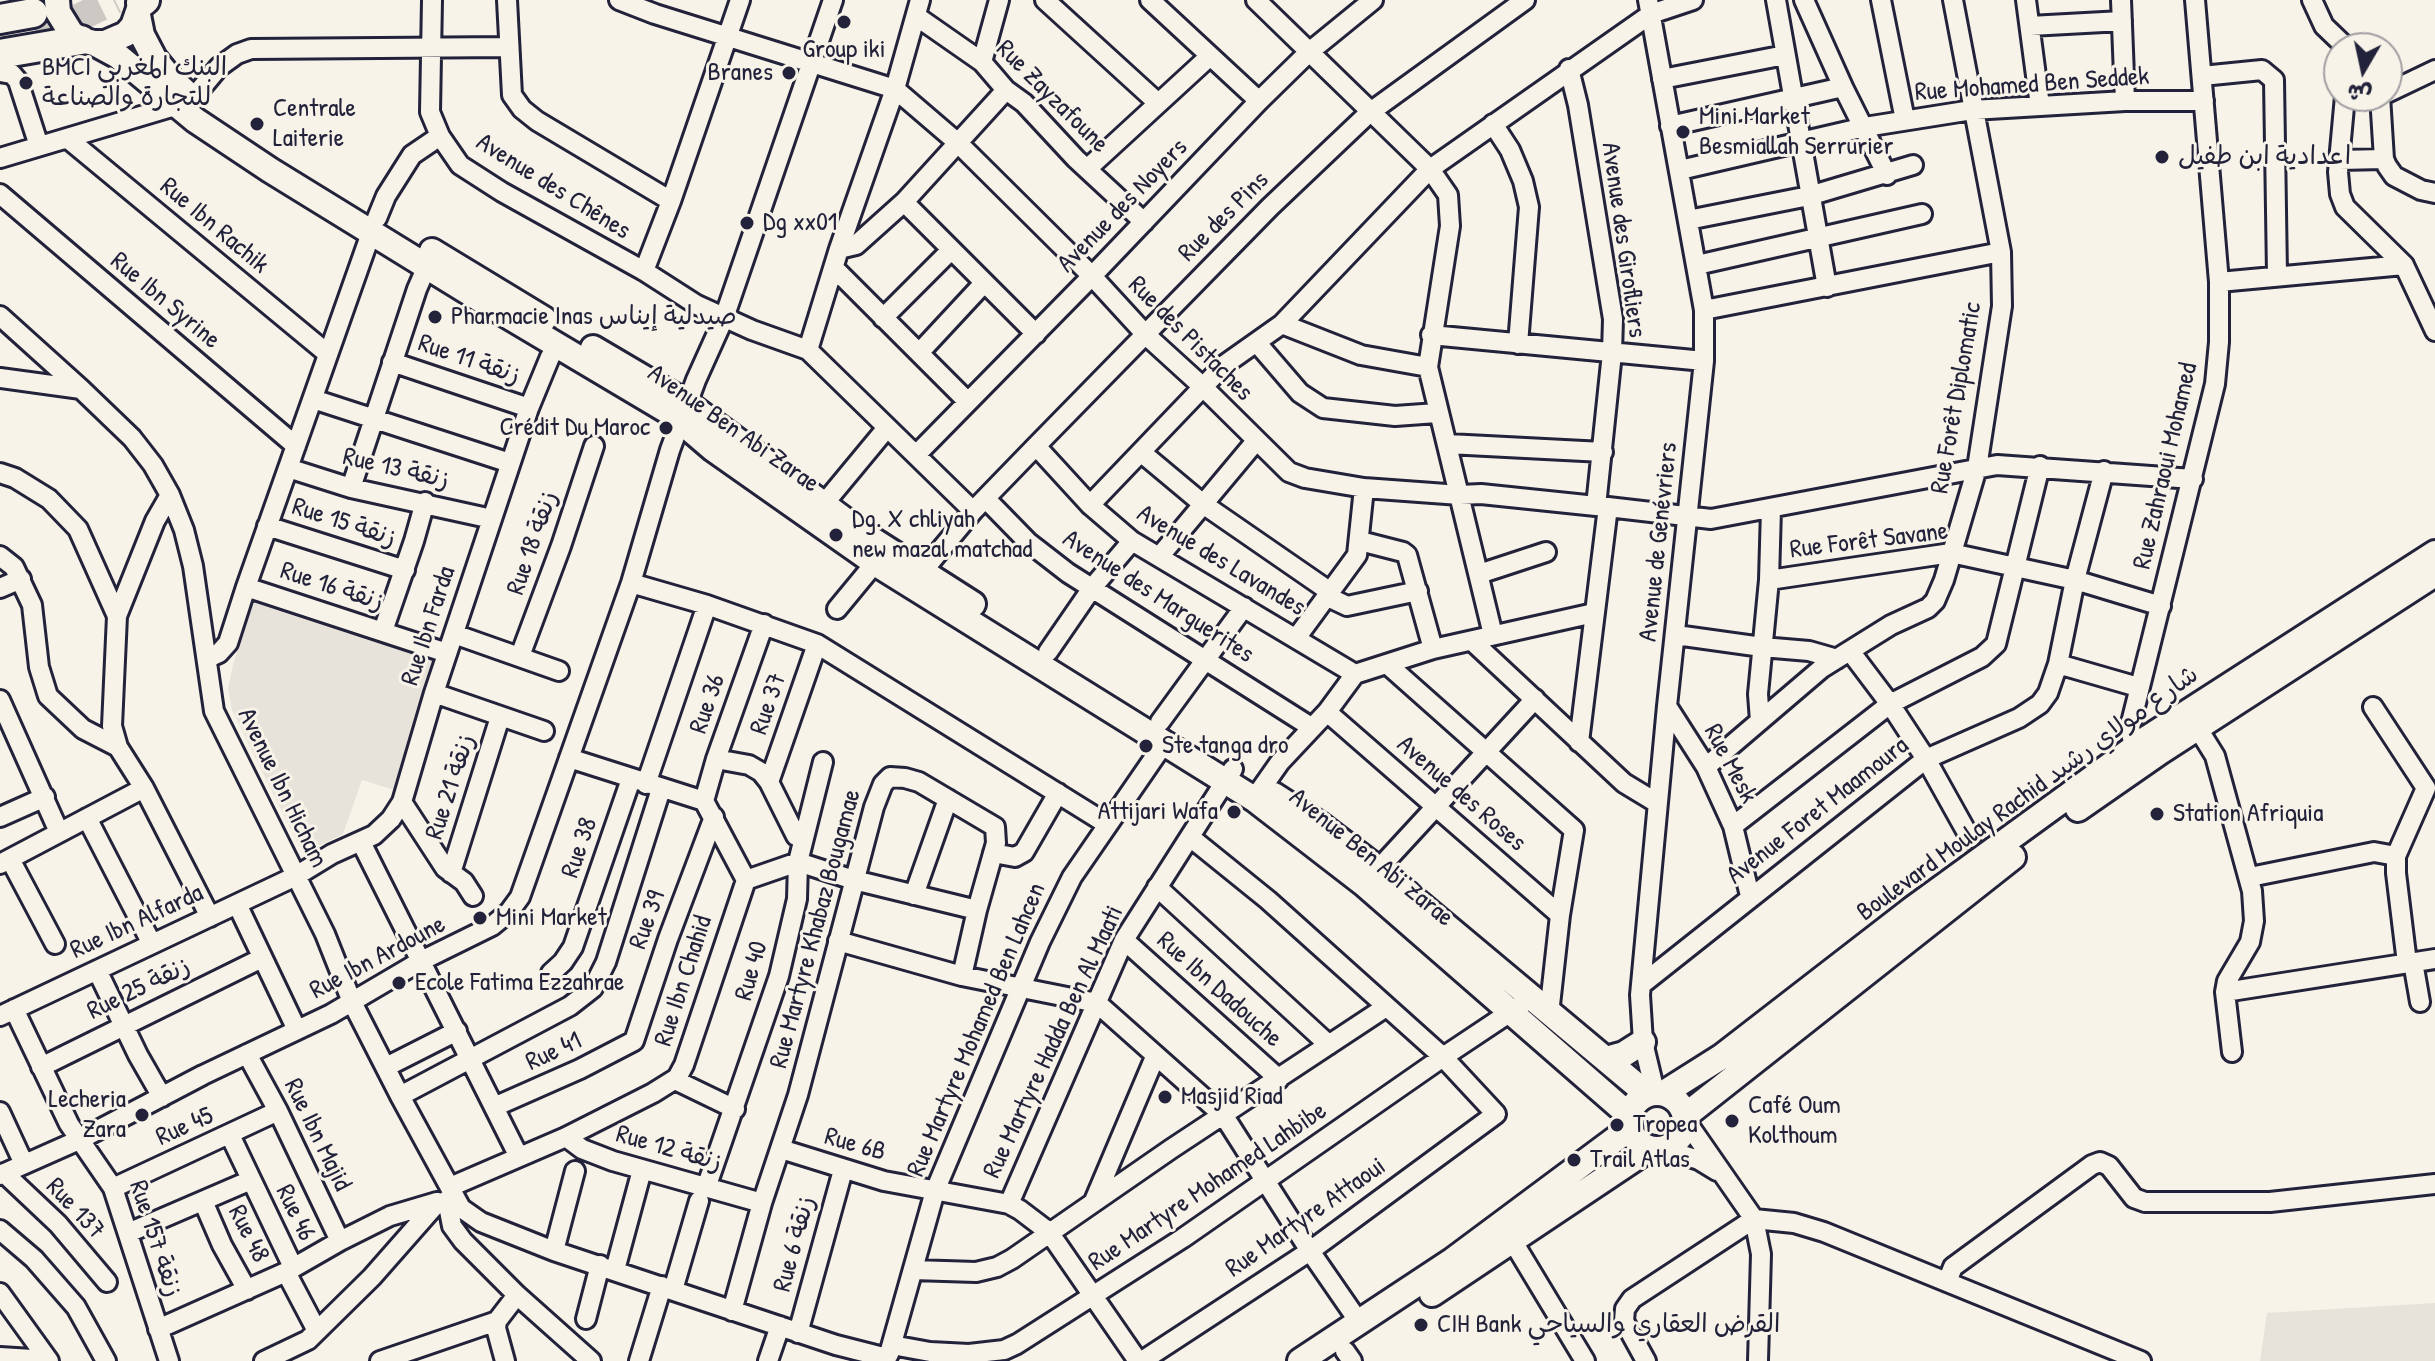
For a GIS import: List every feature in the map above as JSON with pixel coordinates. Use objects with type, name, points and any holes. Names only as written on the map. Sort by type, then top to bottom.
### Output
[{"type":"highway","points":[[0,19],[42,15]]},
{"type":"highway","points":[[0,39],[42,15]]},
{"type":"highway","points":[[0,54],[87,41]]},
{"type":"main road","points":[[42,15],[63,23],[87,41],[105,43],[126,34],[141,4]]},
{"type":"main road","name":"Avenue Ben Abi Zarae","points":[[141,4],[142,35],[195,120],[270,170],[374,226],[685,413],[876,543],[1048,652],[1162,732],[1258,793],[1319,824],[1371,876],[1521,1006],[1629,1122]]},
{"type":"main road","name":"Avenue Ben Abi Zarae","points":[[87,41],[118,56],[185,102]]},
{"type":"main road","name":"Avenue Ben Abi Zarae","points":[[374,226],[427,266],[558,346],[685,413],[743,470],[875,563],[1162,732]]},
{"type":"main road","name":"Boulevard Moulay Rachid شارع مولاي رشيد","points":[[1686,1118],[2046,830],[2192,720],[2435,553]]},
{"type":"main road","name":"Boulevard Moulay Rachid شارع مولاي رشيد","points":[[1655,1093],[1732,1050],[1911,910],[2138,746],[2192,720],[2435,574]]},
{"type":"main road","name":"Avenue Ben Abi Zarae","points":[[1521,1006],[1549,1014],[1655,1093]]},
{"type":"main road","points":[[1606,1059],[1624,1054],[1643,1042]]},
{"type":"main road","points":[[1300,1361],[1453,1260],[1629,1122],[1635,1102],[1655,1093],[1674,1097],[1681,1105],[1686,1118],[1682,1135],[1674,1144],[1656,1149],[1512,1240],[1342,1358]]},
{"type":"main road","points":[[1629,1122],[1637,1141],[1656,1149]]},
{"type":"street","name":"Avenue des Chênes","points":[[432,0],[430,112],[440,136],[460,165],[724,318],[808,350]]},
{"type":"street","points":[[507,0],[512,95],[522,109],[671,201]]},
{"type":"street","name":"Rue des Pistaches","points":[[619,0],[657,7],[728,35],[895,89],[958,143],[1092,276],[1147,336],[1256,441],[1289,472],[1305,478],[1364,488],[1481,494],[1711,519],[1997,465],[2193,479]]},
{"type":"street","points":[[644,271],[740,0]]},
{"type":"street","name":"Rue Ibn Ardoune","points":[[2,1174],[79,1140],[352,1002],[421,961],[492,926],[513,907],[527,882],[631,583],[670,450],[696,380],[724,318],[833,0]]},
{"type":"street","points":[[982,62],[999,0]]},
{"type":"street","points":[[1045,0],[1158,103]]},
{"type":"street","points":[[1150,0],[1259,101]]},
{"type":"street","points":[[1256,0],[1430,169],[1448,195],[1450,226],[1428,367],[1493,635]]},
{"type":"street","name":"Avenue des Noyers","points":[[916,455],[1259,101],[1308,53],[1373,0]]},
{"type":"street","name":"Rue des Pins","points":[[922,572],[979,505],[1036,446],[1147,336],[1260,217],[1369,113],[1525,0]]},
{"type":"street","points":[[1090,505],[1224,365],[1282,324],[1430,169],[1649,7],[1693,0]]},
{"type":"street","points":[[1776,0],[1827,287]]},
{"type":"street","points":[[1804,0],[1887,175]]},
{"type":"street","points":[[1881,0],[1905,120]]},
{"type":"street","name":"Rue Forêt Diplomatic","points":[[1706,767],[1822,668],[1891,625],[1928,608],[1935,601],[1944,580],[1977,468],[2002,306],[2001,252],[1953,0]]},
{"type":"street","points":[[2026,0],[2040,106]]},
{"type":"street","points":[[2121,0],[2125,101]]},
{"type":"street","name":"Rue Zahraoui Mohamed","points":[[2138,746],[2132,738],[2130,727],[2138,687],[2193,479],[2215,384],[2219,342],[2219,282],[2195,0]]},
{"type":"street","points":[[2312,0],[2324,26],[2330,32]]},
{"type":"street","name":"Avenue de Genévriers","points":[[1649,7],[1704,310],[1704,361],[1641,985],[1643,1042],[1655,1093]]},
{"type":"street","points":[[808,350],[839,249],[895,89],[918,8]]},
{"type":"street","name":"Rue Zayzafoune","points":[[918,8],[982,62],[1006,90],[1024,103],[1087,169],[1144,222]]},
{"type":"street","points":[[2030,26],[2122,21]]},
{"type":"street","points":[[0,158],[185,102],[219,67],[237,54],[251,49],[508,47]]},
{"type":"street","points":[[1662,79],[1785,55]]},
{"type":"street","points":[[1087,169],[1210,56]]},
{"type":"street","name":"Avenue des Girofliers","points":[[1569,69],[1613,319],[1594,613],[1579,742]]},
{"type":"street","points":[[2202,76],[2262,70],[2274,80],[2277,275]]},
{"type":"street","points":[[2403,85],[2435,70]]},
{"type":"street","points":[[0,72],[12,74],[18,81],[39,146]]},
{"type":"street","points":[[1670,126],[1843,87]]},
{"type":"street","points":[[839,249],[856,245],[904,202],[1006,90]]},
{"type":"street","name":"Rue Mohamed Ben Seddek","points":[[1680,170],[1865,127],[1972,110],[2125,101],[2204,101]]},
{"type":"street","points":[[2344,112],[2339,160],[2340,194],[2345,207],[2404,265],[2435,331]]},
{"type":"street","points":[[2381,112],[2384,159],[2394,176],[2421,190],[2435,193]]},
{"type":"street","points":[[1493,124],[1514,160],[1529,207],[1518,344]]},
{"type":"street","points":[[208,658],[219,653],[228,643],[386,196],[412,155],[440,136]]},
{"type":"street","name":"Rue Ibn Rachik","points":[[67,138],[328,354]]},
{"type":"street","points":[[2339,160],[2384,159]]},
{"type":"street","points":[[1688,220],[1809,196],[1913,165]]},
{"type":"street","name":"Rue Ibn Syrine","points":[[0,194],[296,446]]},
{"type":"street","points":[[904,202],[1036,334]]},
{"type":"street","points":[[1697,265],[1922,214]]},
{"type":"street","points":[[883,318],[951,250]]},
{"type":"street","points":[[1704,310],[1927,264],[2001,252]]},
{"type":"street","points":[[2219,282],[2404,265]]},
{"type":"street","points":[[351,488],[427,266]]},
{"type":"street","points":[[834,268],[967,401]]},
{"type":"street","points":[[919,353],[984,283]]},
{"type":"street","name":"Avenue Ibn Hicham","points":[[0,316],[132,438],[153,465],[170,495],[189,548],[214,711],[325,934],[352,1002],[448,1197]]},
{"type":"street","points":[[1282,324],[1361,355],[1428,367]]},
{"type":"street","points":[[1431,335],[1704,361]]},
{"type":"street","points":[[1257,343],[1300,393],[1323,408],[1395,416],[1437,413]]},
{"type":"street","name":"Rue Ibn Farda","points":[[296,876],[385,826],[402,802],[434,693],[510,463],[529,408],[550,357],[558,346]]},
{"type":"street","name":"Avenue des Marguerites","points":[[808,350],[886,429],[1028,542],[1092,588],[1311,727]]},
{"type":"street","name":"Rue 11 زنقة","points":[[392,362],[529,408]]},
{"type":"street","points":[[0,378],[81,389]]},
{"type":"street","points":[[313,399],[510,463]]},
{"type":"street","points":[[823,505],[886,429]]},
{"type":"street","points":[[1159,557],[1256,441]]},
{"type":"street","points":[[1448,444],[1603,452]]},
{"type":"street","name":"Rue 18 زنقة","points":[[520,656],[594,446]]},
{"type":"street","name":"Avenue des Lavandes","points":[[1036,446],[1090,505],[1132,541],[1355,674]]},
{"type":"street","points":[[1142,453],[1203,504],[1347,606],[1418,591]]},
{"type":"street","points":[[1733,826],[1890,704],[1982,657],[1996,644],[2040,466]]},
{"type":"street","name":"Rue 13 زنقة","points":[[288,468],[351,488],[492,519]]},
{"type":"street","name":"Avenue Foret Maamoura","points":[[1641,985],[1926,759],[2040,704],[2048,693],[2058,664],[2075,580],[2104,471]]},
{"type":"street","points":[[0,473],[15,478],[49,499],[78,529],[117,616]]},
{"type":"street","points":[[1297,637],[1357,555],[1364,488]]},
{"type":"street","points":[[170,495],[155,521],[117,616],[112,726],[118,747],[144,788],[210,917]]},
{"type":"street","points":[[383,631],[425,502]]},
{"type":"street","points":[[1760,721],[1758,694],[1769,580],[1771,509]]},
{"type":"street","name":"Rue 15 زنقة","points":[[267,526],[405,570]]},
{"type":"street","points":[[1048,652],[1092,588],[1132,541]]},
{"type":"street","points":[[1360,541],[1403,552],[1411,561],[1433,649]]},
{"type":"street","points":[[1479,574],[1546,552]]},
{"type":"street","name":"Rue Forêt Savane","points":[[1769,580],[1951,553],[2075,580],[2161,606]]},
{"type":"street","points":[[0,556],[14,567],[34,614],[39,667],[48,696],[83,729],[118,747]]},
{"type":"street","points":[[837,609],[875,563]]},
{"type":"street","points":[[0,588],[21,579]]},
{"type":"street","points":[[631,583],[707,605],[817,644],[1107,824]]},
{"type":"street","name":"Rue 16 زنقة","points":[[246,587],[447,653]]},
{"type":"street","points":[[400,1096],[579,1000],[593,988],[606,962],[646,784],[707,605]]},
{"type":"street","name":"Rue Martyre Mohamed Ben Lahcen","points":[[888,1355],[935,1191],[1063,893],[1205,658],[1244,607]]},
{"type":"street","points":[[1258,793],[1355,674],[1433,649],[1594,613]]},
{"type":"street","name":"Rue 36","points":[[709,809],[716,759],[764,624]]},
{"type":"street","points":[[454,634],[559,671]]},
{"type":"street","points":[[1676,635],[1843,655],[1890,704],[1926,759],[1970,838]]},
{"type":"street","points":[[1472,641],[1624,783],[1657,803]]},
{"type":"street","name":"Rue 37","points":[[769,782],[817,644]]},
{"type":"street","points":[[1387,664],[1574,830],[1560,915],[1549,1014]]},
{"type":"street","points":[[2058,664],[2138,687]]},
{"type":"street","points":[[434,693],[544,731]]},
{"type":"street","points":[[1371,876],[1535,699]]},
{"type":"street","points":[[0,700],[59,832]]},
{"type":"street","name":"Rue Mesk","points":[[1667,706],[1706,767],[1733,826],[1750,896]]},
{"type":"street","points":[[2373,707],[2430,788],[2396,856],[2410,962],[2420,1002]]},
{"type":"street","name":"Avenue des Roses","points":[[1327,712],[1560,915]]},
{"type":"street","name":"Rue 21 زنقة","points":[[451,873],[500,717]]},
{"type":"street","points":[[2192,720],[2215,756],[2250,877],[2254,921],[2250,942],[2227,981],[2225,992],[2232,1052]]},
{"type":"street","points":[[569,758],[709,809],[746,880],[798,862],[854,880],[977,910]]},
{"type":"street","points":[[716,759],[754,767],[769,782],[796,836]]},
{"type":"street","name":"Rue 40","points":[[644,1360],[735,1109],[779,976],[797,899],[798,862],[823,762]]},
{"type":"street","name":"Rue Martyre Hadda Ben Al Maati","points":[[1140,1361],[1049,1232],[1009,1204],[1124,940],[1230,776]]},
{"type":"street","name":"Rue Martyre Khabaz Bougamae","points":[[732,1311],[762,1203],[781,1149],[874,807],[886,780],[890,777],[909,779],[992,824],[997,837],[993,853]]},
{"type":"street","name":"Rue 38","points":[[551,973],[573,947],[646,784]]},
{"type":"street","points":[[55,944],[5,862],[144,788]]},
{"type":"street","points":[[962,976],[993,853],[1015,857],[1024,852],[1058,793]]},
{"type":"street","points":[[0,817],[45,797]]},
{"type":"street","points":[[914,895],[948,799]]},
{"type":"street","points":[[402,802],[451,873],[464,882],[473,896]]},
{"type":"street","name":"Rue 39","points":[[634,1041],[709,809]]},
{"type":"street","points":[[87,818],[152,944]]},
{"type":"street","points":[[1190,837],[1268,900],[1443,1057]]},
{"type":"street","points":[[361,842],[519,1157]]},
{"type":"street","points":[[2250,877],[2374,852],[2396,856]]},
{"type":"street","name":"Rue Ibn Alfarda","points":[[7,1013],[296,876]]},
{"type":"street","name":"Rue Ibn Chahid","points":[[158,1329],[289,1270],[390,1216],[448,1197],[519,1157],[566,1137],[675,1080],[684,1065],[746,880]]},
{"type":"street","points":[[1157,887],[1329,1045]]},
{"type":"street","points":[[237,904],[297,1030]]},
{"type":"street","name":"Rue Ibn Dadouche","points":[[1124,940],[1279,1079]]},
{"type":"street","points":[[838,941],[962,976],[1097,1003],[1224,1116],[1359,1322]]},
{"type":"street","name":"Rue 25 زنقة","points":[[41,1067],[262,958]]},
{"type":"street","points":[[2225,992],[2435,959]]},
{"type":"street","points":[[97,970],[162,1097]]},
{"type":"street","name":"Rue Martyre Mohamed Lahbibe","points":[[448,1197],[470,1217],[554,1251],[780,1326],[834,1353],[969,1354],[1004,1350],[1092,1297],[1267,1181],[1521,1006]]},
{"type":"street","points":[[913,1270],[976,1272],[989,1270],[1012,1259],[1386,1007]]},
{"type":"street","name":"Rue 157 زنقة","points":[[7,1013],[41,1067],[79,1140],[113,1188],[169,1361]]},
{"type":"street","points":[[386,1067],[457,1031]]},
{"type":"street","name":"Rue 41","points":[[494,1107],[634,1041]]},
{"type":"street","name":"Rue Ibn Majid","points":[[247,1054],[340,1241]]},
{"type":"street","points":[[1094,1201],[1155,1057]]},
{"type":"street","name":"Rue Martyre Attaoui","points":[[1140,1361],[1310,1251],[1496,1114],[1443,1057]]},
{"type":"street","points":[[675,1080],[735,1109]]},
{"type":"street","name":"Rue 45","points":[[113,1188],[278,1111]]},
{"type":"street","points":[[0,1112],[24,1164]]},
{"type":"street","points":[[1686,1118],[1754,1219],[1761,1254],[1758,1361]]},
{"type":"street","name":"Rue 46","points":[[230,1135],[289,1270],[312,1334]]},
{"type":"street","name":"Rue 12 زنقة","points":[[566,1137],[592,1153],[702,1194],[762,1203]]},
{"type":"street","name":"Rue 6B","points":[[781,1149],[843,1170],[1009,1204]]},
{"type":"street","points":[[1656,1149],[1699,1160],[1723,1175]]},
{"type":"street","points":[[1947,1282],[1953,1267],[2100,1162],[2109,1166],[2134,1198],[2145,1202],[2270,1202],[2435,1184]]},
{"type":"street","points":[[586,1319],[642,1170]]},
{"type":"street","name":"Rue 6 زنقة","points":[[798,1333],[843,1170]]},
{"type":"street","points":[[554,1251],[575,1171]]},
{"type":"street","name":"Rue 137","points":[[2,1174],[58,1224],[107,1282]]},
{"type":"street","points":[[128,1233],[251,1180]]},
{"type":"street","points":[[448,1197],[452,1226],[463,1241],[517,1295],[591,1361]]},
{"type":"street","name":"Rue Ibn Chahid","points":[[264,1361],[312,1334],[372,1277],[448,1197]]},
{"type":"street","name":"Rue 48","points":[[203,1201],[222,1245],[247,1290]]},
{"type":"street","points":[[1646,1361],[1624,1321],[1625,1309],[1632,1299],[1754,1219],[1794,1223],[1824,1232],[2141,1361]]},
{"type":"street","points":[[0,1230],[34,1259],[76,1307],[106,1361]]},
{"type":"street","points":[[1512,1240],[1585,1361]]},
{"type":"street","points":[[0,1293],[49,1360]]},
{"type":"street","points":[[505,1361],[497,1321],[517,1295]]},
{"type":"street","points":[[380,1361],[497,1321]]},
{"type":"street","points":[[768,1361],[780,1326]]},
{"type":"street","points":[[0,1357],[49,1360]]},
{"type":"shaded area","points":[[254,595],[439,658],[394,790],[362,780],[343,834],[310,850],[299,846],[232,710],[228,688]]},
{"type":"shaded area","points":[[2435,1303],[2435,1361],[2260,1361],[2267,1313]]},
{"type":"tunnel","points":[[36,33],[76,19],[115,0]]},
{"type":"place","name":"Group iki","points":[[844,22]]},
{"type":"place","name":"Branes","points":[[789,73]]},
{"type":"place","name":"BMCI البنك المغربي للتجارة والصناعة","points":[[26,83]]},
{"type":"place","name":"Centrale Laiterie","points":[[257,124]]},
{"type":"place","name":"Mini Market Besmiallah Serrurier","points":[[1683,132]]},
{"type":"place","name":"اعدادية ابن طفيل","points":[[2162,157]]},
{"type":"place","name":"Dg xx01","points":[[747,223]]},
{"type":"place","name":"Pharmacie Inas صيدلية إيناس","points":[[435,317]]},
{"type":"place","name":"Crédit Du Maroc","points":[[666,428]]},
{"type":"place","name":"Dg. X chliyah new mazal matchad","points":[[836,535]]},
{"type":"place","name":"Ste tanga dro","points":[[1146,746]]},
{"type":"place","name":"Attijari Wafa","points":[[1234,812]]},
{"type":"place","name":"Station Afriquia","points":[[2157,814]]},
{"type":"place","name":"Mini Market","points":[[480,918]]},
{"type":"place","name":"Ecole Fatima Ezzahrae","points":[[399,983]]},
{"type":"place","name":"Masjid Riad","points":[[1165,1097]]},
{"type":"place","name":"Lecheria Zara","points":[[142,1115]]},
{"type":"place","name":"Café Oum Kolthoum","points":[[1732,1121]]},
{"type":"place","name":"Tropea","points":[[1617,1125]]},
{"type":"place","name":"Trail Atlas","points":[[1574,1160]]},
{"type":"place","name":"CIH Bank القرض العقاري والسياحي","points":[[1421,1325]]}]
